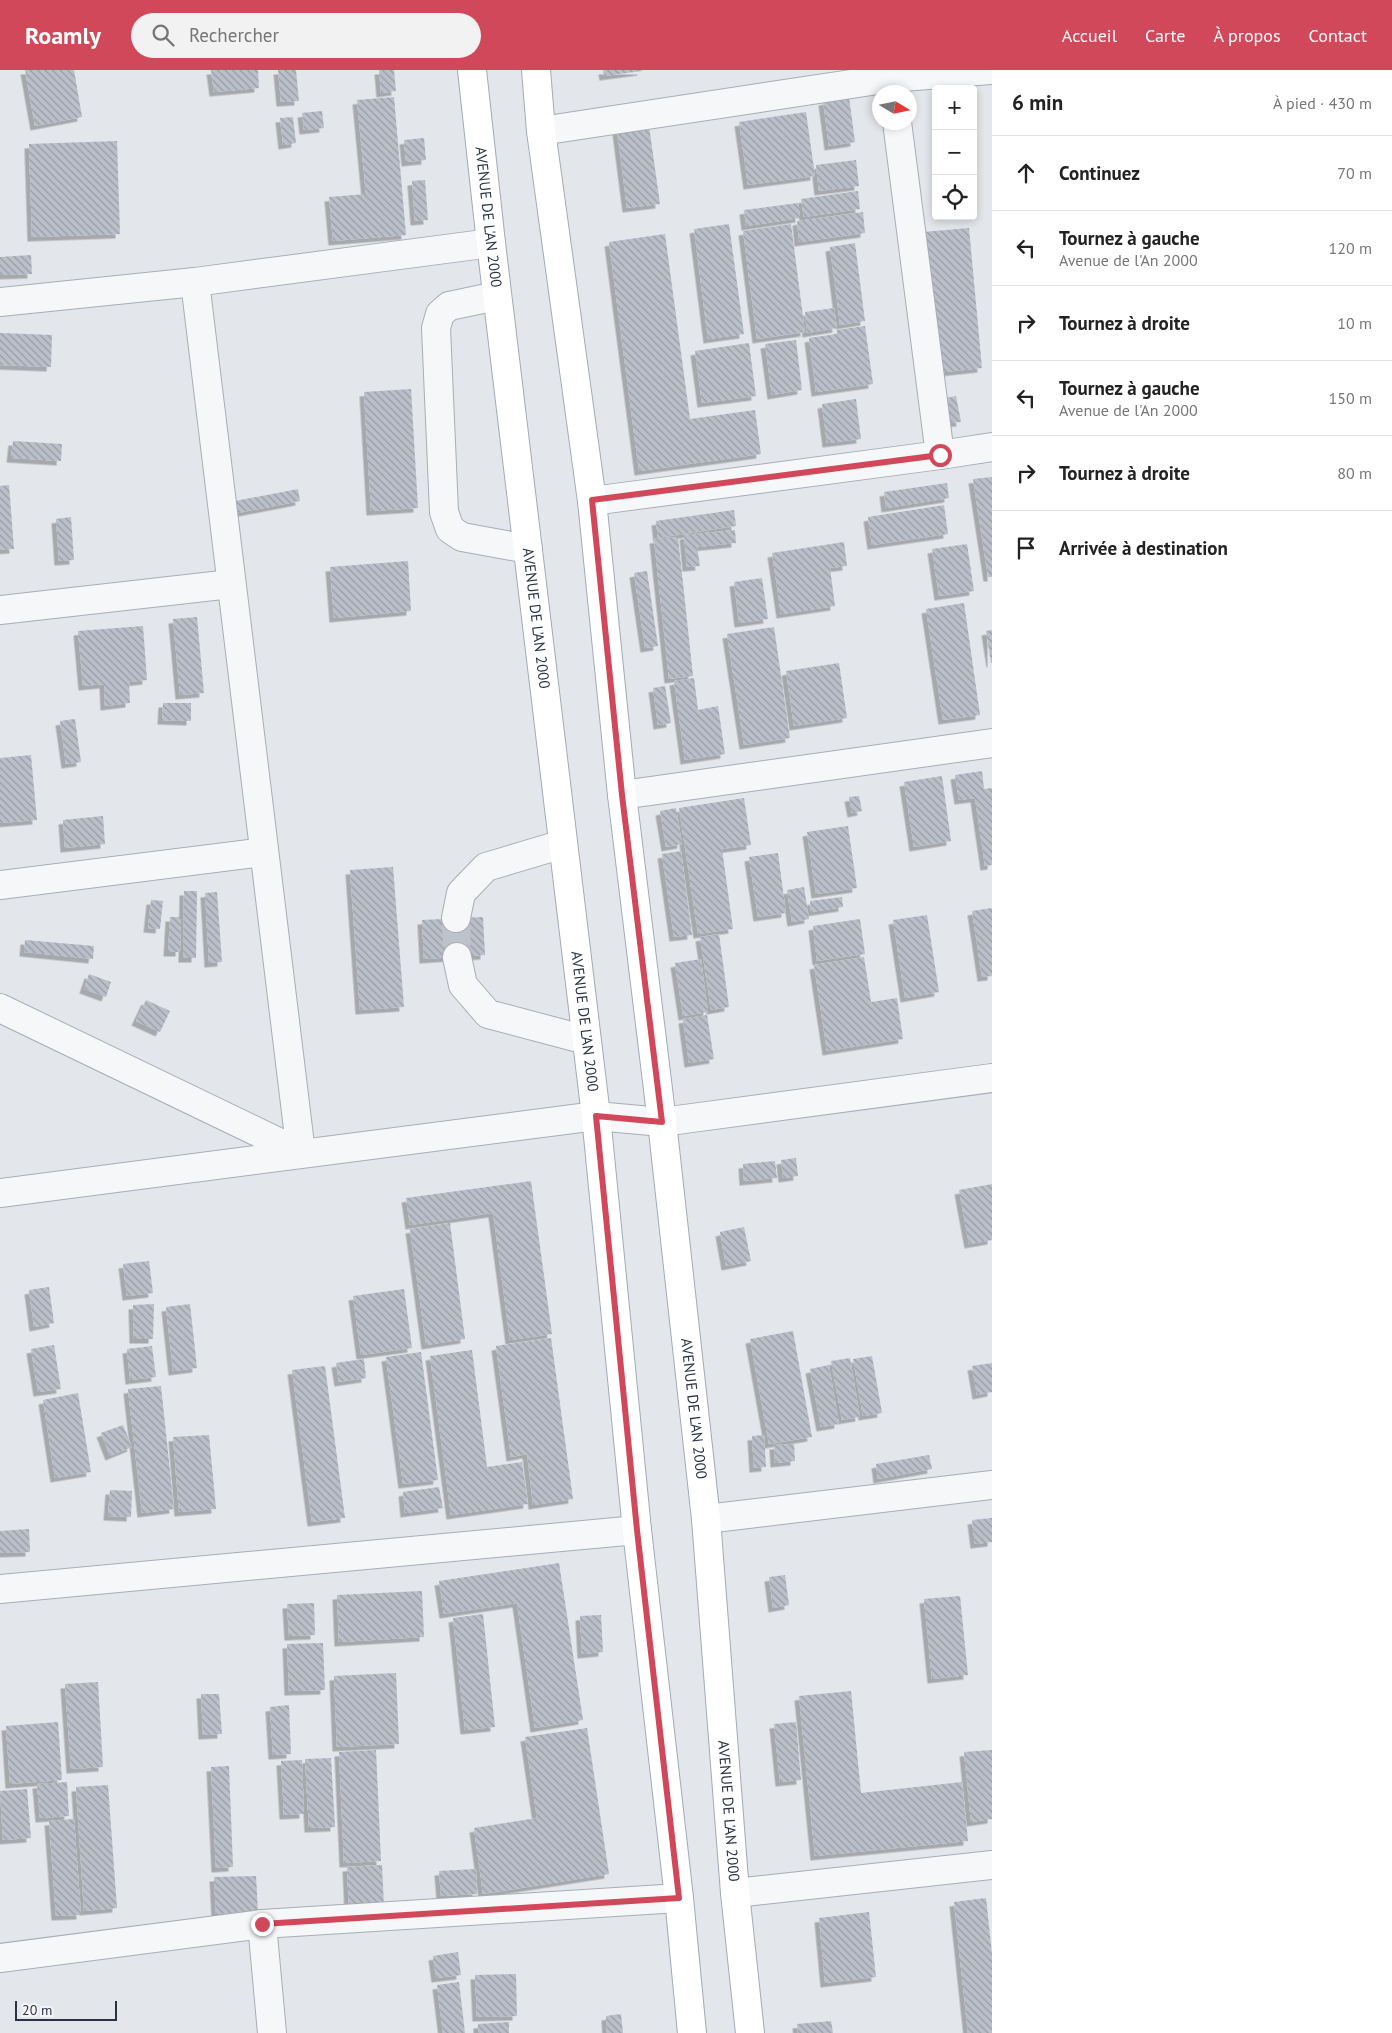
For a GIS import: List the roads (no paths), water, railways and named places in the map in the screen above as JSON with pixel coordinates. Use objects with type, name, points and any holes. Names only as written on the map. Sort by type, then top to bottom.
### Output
[{"type":"main road","name":"AVENUE DE L'AN 2000","points":[[472,70],[497,296],[596,1116],[637,1530],[679,1898],[692,2033]]},
{"type":"main road","name":"AVENUE DE L'AN 2000","points":[[536,70],[541,130],[592,500],[622,795],[662,1122],[706,1519],[735,1893],[750,2033]]},
{"type":"street","points":[[892,85],[990,70]]},
{"type":"street","points":[[541,130],[872,88]]},
{"type":"street","points":[[898,130],[940,455]]},
{"type":"street","points":[[0,302],[194,282],[491,243]]},
{"type":"street","points":[[194,282],[301,1153]]},
{"type":"street","points":[[497,296],[449,306],[440,314],[436,328],[444,512],[450,529],[462,536],[528,549]]},
{"type":"street","points":[[592,500],[992,447]]},
{"type":"street","points":[[0,610],[231,584]]},
{"type":"street","points":[[622,795],[992,743]]},
{"type":"street","points":[[456,918],[461,893],[486,866],[563,844]]},
{"type":"street","points":[[0,885],[264,852]]},
{"type":"street","points":[[457,956],[463,985],[488,1014],[586,1040]]},
{"type":"street","points":[[0,1008],[301,1153]]},
{"type":"street","points":[[0,1193],[596,1116],[662,1122],[992,1078]]},
{"type":"street","points":[[706,1519],[992,1485]]},
{"type":"street","points":[[0,1589],[637,1530]]},
{"type":"street","points":[[735,1893],[992,1865]]},
{"type":"street","points":[[0,1958],[262,1924],[679,1898]]},
{"type":"street","points":[[262,1924],[272,2033]]},
{"type":"tunnel","points":[[456,918],[457,957]]}]
